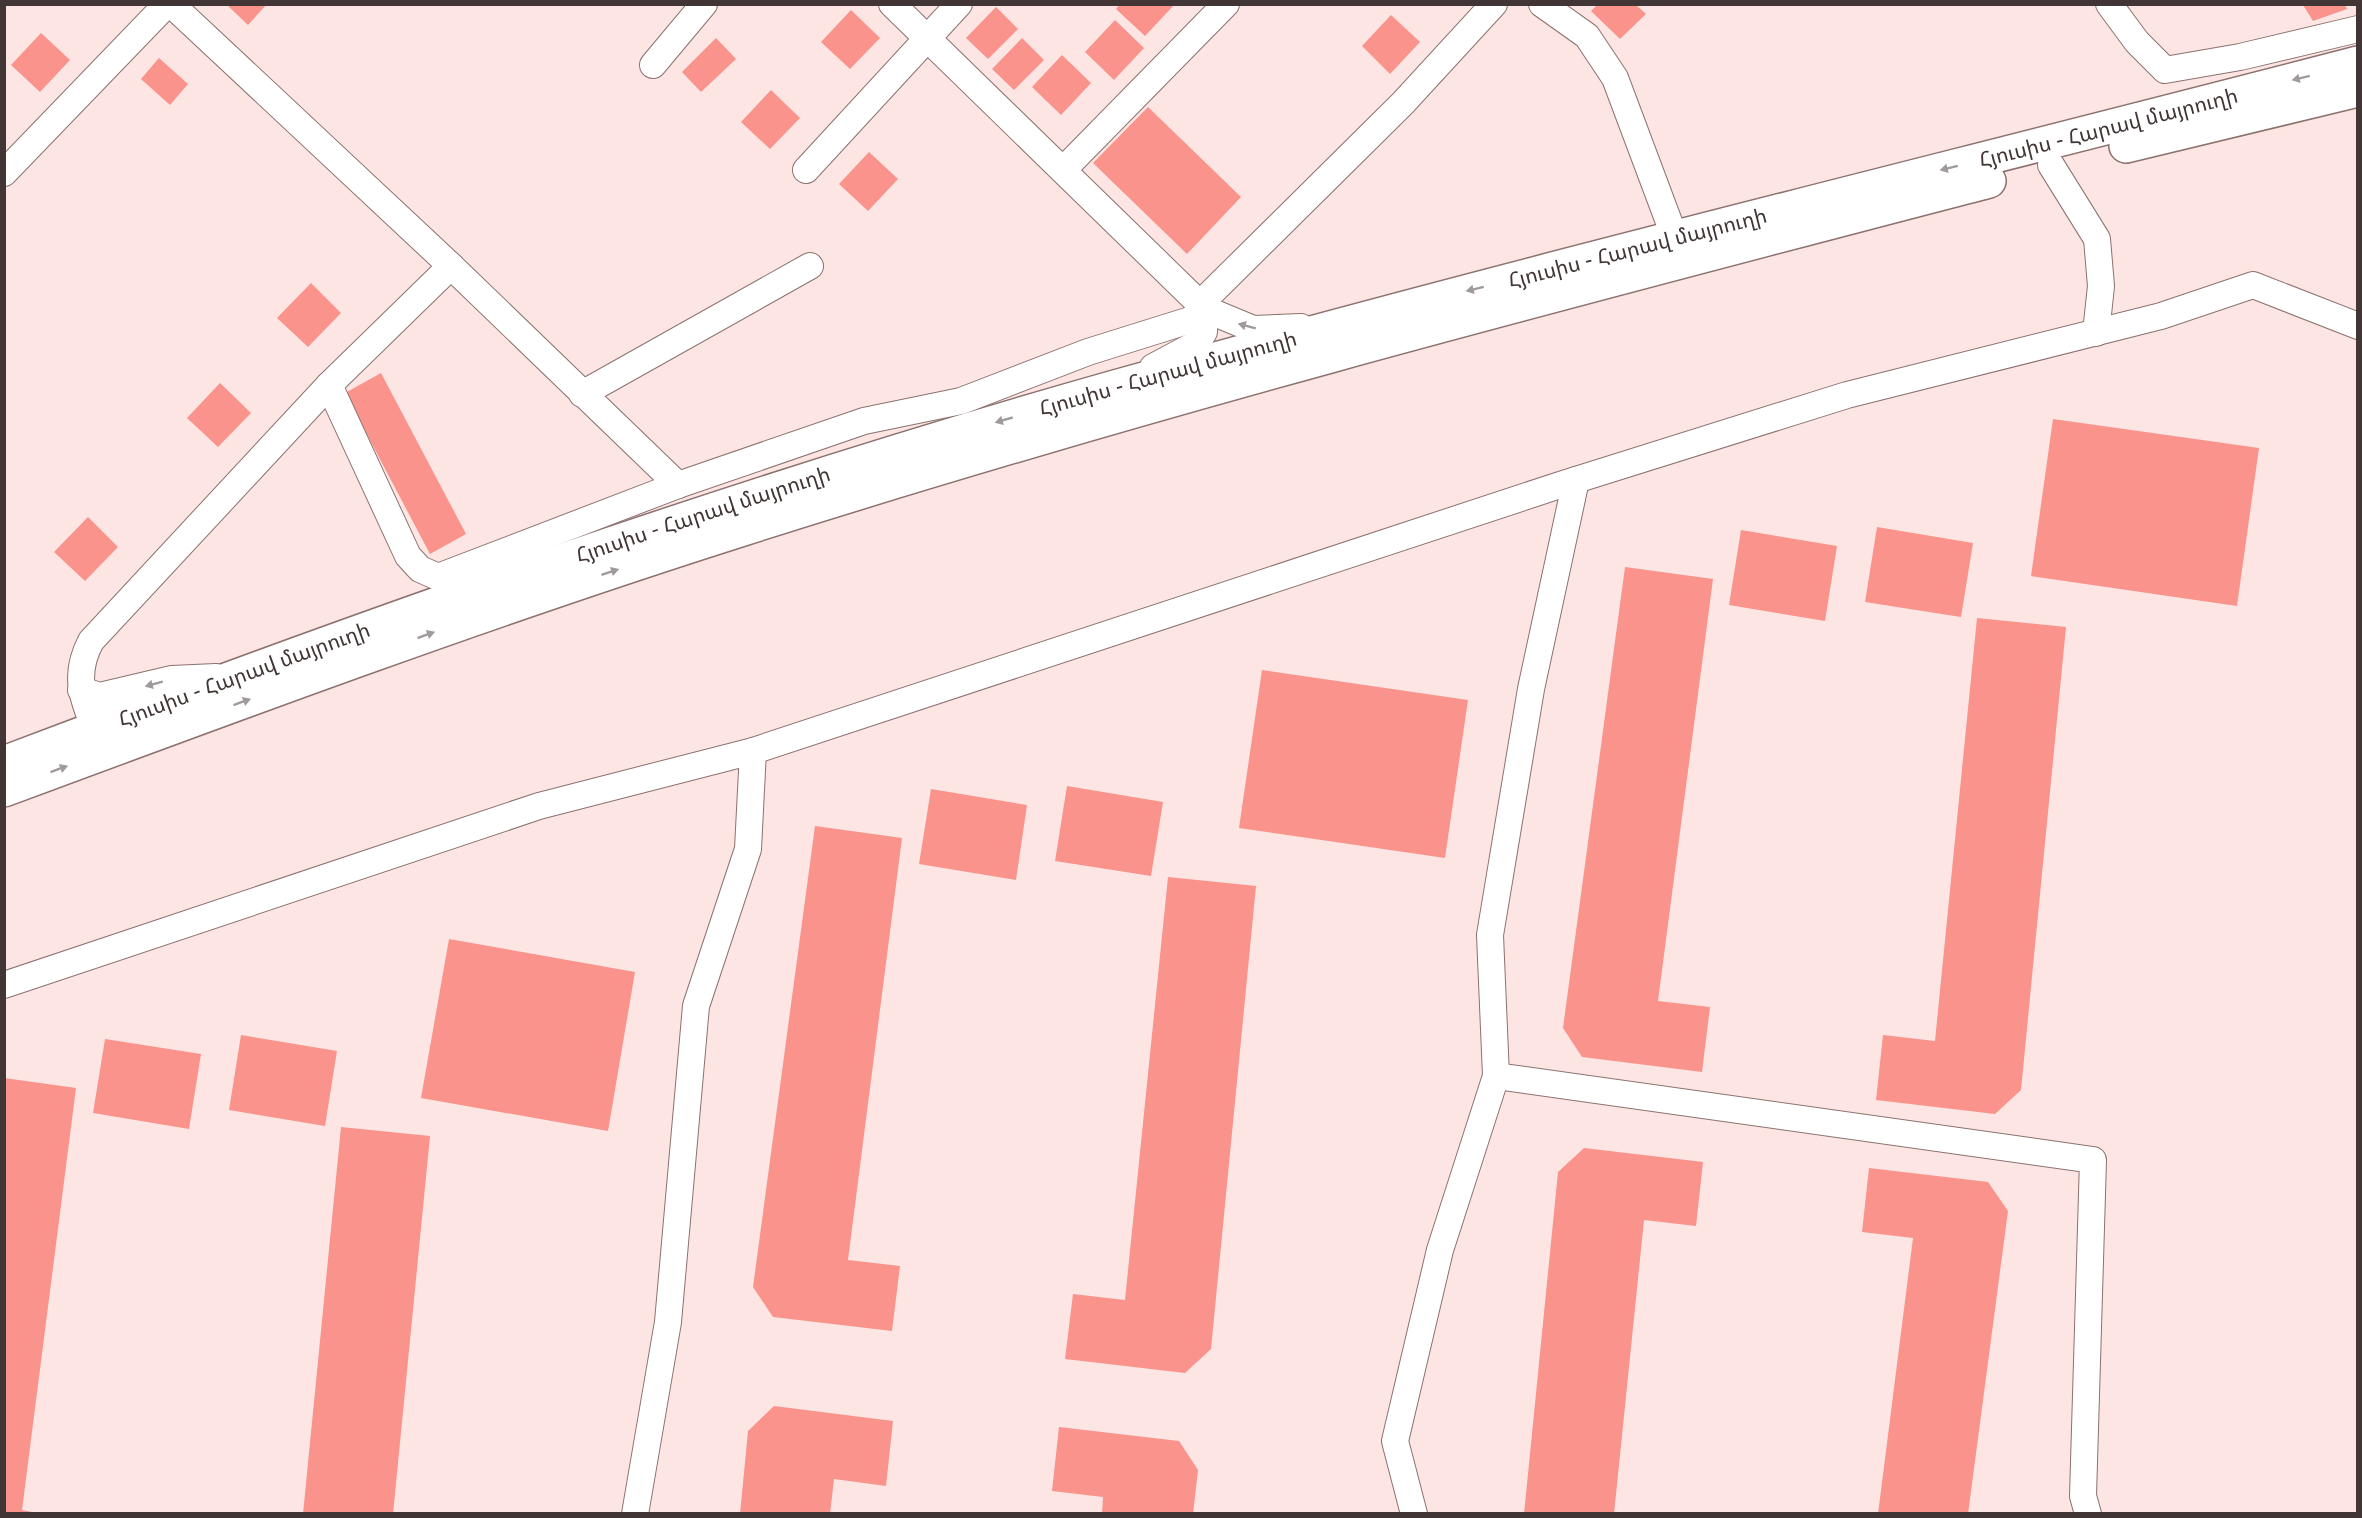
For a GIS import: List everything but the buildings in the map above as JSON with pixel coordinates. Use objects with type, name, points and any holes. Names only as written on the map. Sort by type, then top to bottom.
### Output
[{"type":"highway","name":"Հյուսիս - Հարավ մայրուղի","points":[[4,763],[232,676],[534,569],[704,513],[1116,387],[1454,294],[2358,63]]},
{"type":"highway","name":"Հյուսիս - Հարավ մայրուղի","points":[[4,790],[489,612],[743,529],[965,460],[1629,275],[2050,165],[2358,90]]},
{"type":"street","points":[[4,173],[169,4],[451,266],[678,485]]},
{"type":"street","points":[[653,65],[704,4]]},
{"type":"street","points":[[892,4],[1064,169],[1203,309],[1253,329],[1347,325]]},
{"type":"street","points":[[806,170],[959,4]]},
{"type":"street","points":[[1064,169],[1226,4]]},
{"type":"street","points":[[329,385],[408,556],[420,569],[438,577],[678,485],[864,421],[961,401],[1203,309],[1403,103],[1494,4]]},
{"type":"street","points":[[1542,4],[1587,36],[1615,78],[1675,238]]},
{"type":"street","points":[[2109,4],[2137,42],[2165,70],[2240,57],[2358,29]]},
{"type":"street","points":[[2050,165],[2097,239],[2101,286],[2096,333]]},
{"type":"street","points":[[95,728],[81,690],[81,660],[91,641],[329,385],[451,266]]},
{"type":"street","points":[[582,393],[810,266]]},
{"type":"street","points":[[4,985],[539,806],[753,751],[1576,480],[1847,394],[2161,316],[2253,285],[2358,327]]},
{"type":"street","points":[[1116,387],[1196,344],[1204,332],[1203,309]]},
{"type":"street","points":[[1414,1514],[1395,1442],[1440,1250],[1496,1076],[1490,934],[1531,689],[1576,480]]},
{"type":"street","points":[[81,690],[100,696],[172,679],[232,676]]},
{"type":"street","points":[[635,1514],[668,1322],[696,1006],[748,849],[753,751]]},
{"type":"street","points":[[1496,1076],[2092,1160],[2083,1496],[2088,1514]]}]
